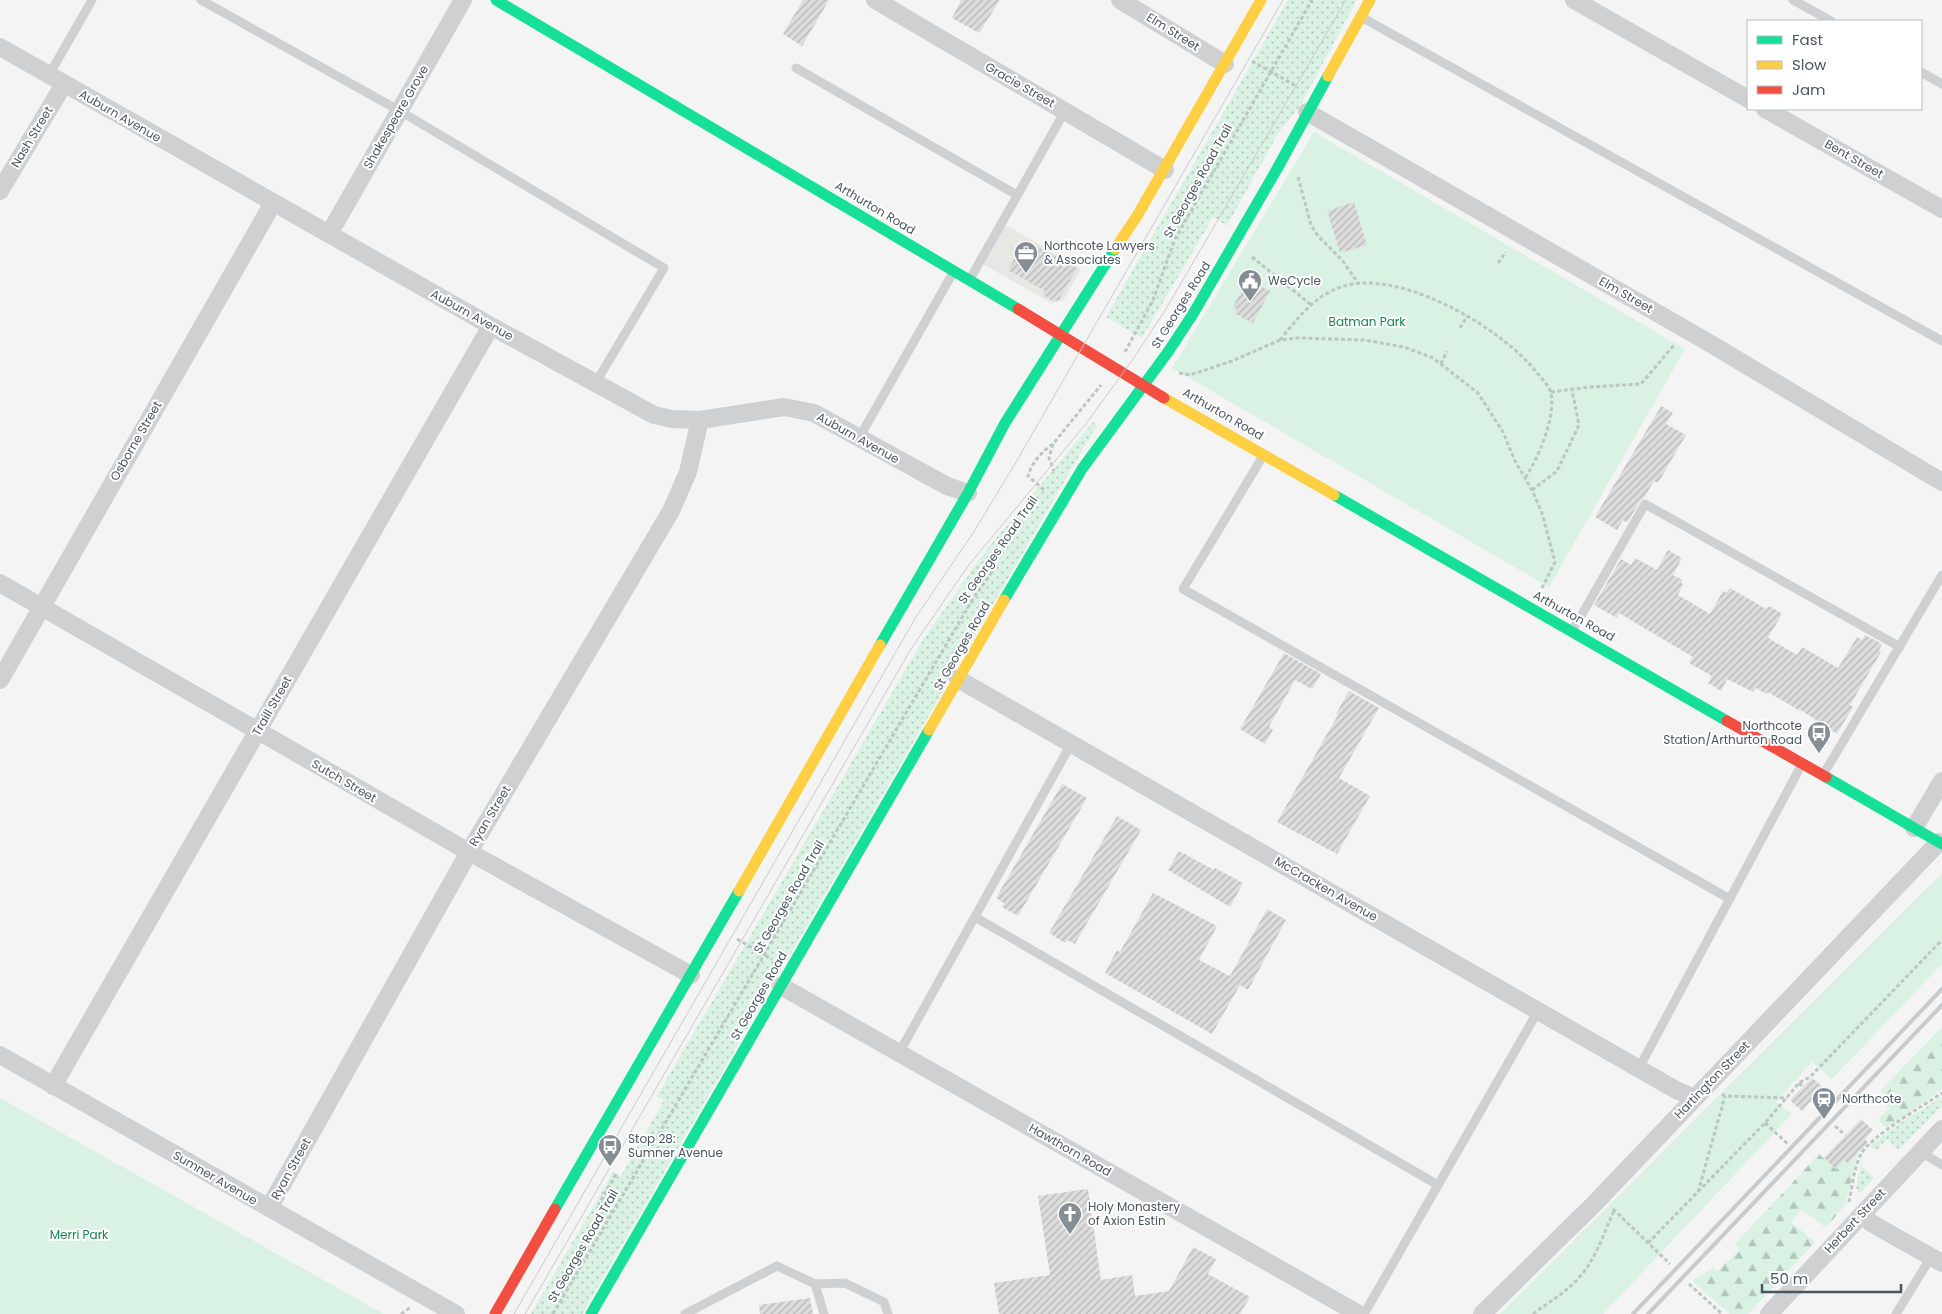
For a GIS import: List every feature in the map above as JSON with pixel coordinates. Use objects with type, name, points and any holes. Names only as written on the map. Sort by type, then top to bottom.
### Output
[{"type":"main road","name":"Arthurton Road","points":[[496,0],[970,280],[1113,368],[1940,843]]},
{"type":"main road","points":[[495,1314],[968,493],[1005,423],[1165,170],[1261,0]]},
{"type":"main road","name":"St Georges Road","points":[[591,1314],[958,679],[1082,469],[1168,352],[1211,284],[1370,0]]},
{"type":"street","name":"Shakespeare Grove","points":[[330,234],[463,0]]},
{"type":"street","name":"Gracie Street","points":[[875,0],[1165,170]]},
{"type":"street","name":"Elm Street","points":[[1120,0],[1229,57]]},
{"type":"street","points":[[1574,0],[1747,98]]},
{"type":"street","name":"Auburn Avenue","points":[[0,47],[491,326],[654,415],[672,419],[700,420],[784,407],[814,413],[946,486],[968,493]]},
{"type":"street","name":"Nash Street","points":[[0,191],[56,79]]},
{"type":"street","name":"Elm Street","points":[[1311,104],[1942,482]]},
{"type":"street","name":"Bent Street","points":[[1767,110],[1942,209]]},
{"type":"street","name":"Osborne Street","points":[[0,680],[272,202]]},
{"type":"street","name":"Traill Street","points":[[53,1086],[491,326]]},
{"type":"street","name":"Ryan Street","points":[[269,1208],[469,852],[671,511],[688,472],[700,420]]},
{"type":"street","name":"Sutch Street","points":[[0,583],[257,732],[691,975]]},
{"type":"street","name":"McCracken Avenue","points":[[958,679],[1676,1090],[1694,1098]]},
{"type":"street","points":[[1914,828],[1942,782]]},
{"type":"street","name":"Hartington Street","points":[[1482,1314],[1600,1197],[1940,843]]},
{"type":"street","name":"Hawthorn Road","points":[[781,986],[1359,1314]]},
{"type":"street","name":"Sumner Avenue","points":[[0,1055],[456,1314]]},
{"type":"street","name":"Herbert Street","points":[[1769,1314],[1854,1212],[1942,1129]]},
{"type":"street","points":[[1854,1212],[1937,1260]]},
{"type":"lane","points":[[56,79],[92,0]]},
{"type":"lane","points":[[200,0],[400,112],[664,268],[595,384]]},
{"type":"lane","points":[[1793,0],[1829,20]]},
{"type":"lane","points":[[1360,16],[1942,341]]},
{"type":"lane","points":[[796,68],[1017,196]]},
{"type":"lane","points":[[1922,73],[1942,84]]},
{"type":"lane","points":[[970,280],[1065,111]]},
{"type":"lane","points":[[860,438],[954,271]]},
{"type":"lane","points":[[1265,454],[1184,589],[1730,899]]},
{"type":"lane","points":[[1572,630],[1645,504],[1900,646]]},
{"type":"lane","points":[[1823,776],[1942,575]]},
{"type":"lane","points":[[899,1053],[1070,744]]},
{"type":"lane","points":[[1639,1068],[1803,764]]},
{"type":"lane","points":[[975,917],[1438,1185]]},
{"type":"lane","points":[[1364,1314],[1538,1011]]},
{"type":"lane","points":[[1919,1151],[1942,1165]]},
{"type":"lane","points":[[1896,1314],[1937,1260]]},
{"type":"lane","points":[[685,1314],[777,1266],[815,1284],[845,1283],[884,1302],[888,1314]]},
{"type":"lane","points":[[815,1284],[824,1314]]},
{"type":"path","name":"St Georges Road Trail","points":[[1048,494],[1028,475],[1043,451],[1052,444],[1129,345],[1135,330],[1153,300],[1175,239],[1312,0]]},
{"type":"path","points":[[1229,57],[1270,72],[1311,104]]},
{"type":"path","points":[[1296,174],[1311,224],[1318,236],[1342,260],[1358,283]]},
{"type":"path","points":[[1498,264],[1506,252]]},
{"type":"path","points":[[1247,253],[1310,304]]},
{"type":"path","points":[[1280,340],[1310,304],[1335,290],[1358,283],[1395,287],[1442,302],[1467,316],[1514,348],[1534,368],[1551,392],[1546,434],[1536,461],[1525,478]]},
{"type":"path","points":[[1460,328],[1467,316]]},
{"type":"path","points":[[1551,392],[1590,387],[1641,384],[1686,330]]},
{"type":"path","points":[[1178,373],[1190,375],[1232,361],[1280,340],[1298,338],[1364,340],[1404,347],[1433,358],[1478,393],[1503,432],[1515,462],[1532,490],[1542,513],[1555,562],[1539,592]]},
{"type":"path","points":[[1440,364],[1447,351]]},
{"type":"path","points":[[1532,490],[1558,471],[1579,425],[1572,390]]},
{"type":"path","points":[[1052,444],[1049,458],[1055,475]]},
{"type":"path","name":"St Georges Road Trail","points":[[553,1314],[973,600],[998,562]]},
{"type":"path","points":[[718,928],[790,970]]},
{"type":"path","points":[[1648,1243],[1765,1123],[1799,1083],[1810,1077],[1942,940]]},
{"type":"path","points":[[1799,1083],[1803,1087]]},
{"type":"path","points":[[1854,1212],[1858,1161],[1862,1151],[1884,1132],[1942,1093]]},
{"type":"path","points":[[1698,1193],[1725,1096],[1787,1098]]},
{"type":"path","points":[[1814,1098],[1825,1107]]},
{"type":"path","points":[[1765,1123],[1789,1145]]},
{"type":"path","points":[[1835,1126],[1845,1136]]},
{"type":"path","points":[[612,1212],[599,1204],[616,1174]]},
{"type":"path","points":[[1600,1197],[1670,1264]]},
{"type":"path","points":[[1533,1314],[1567,1289],[1581,1275],[1597,1250],[1614,1210]]},
{"type":"path","points":[[1690,1284],[1722,1314]]},
{"type":"shaded area","points":[[1004,224],[1081,269],[1063,301],[1051,303],[981,263]]},
{"type":"green space","points":[[1288,0],[1357,0],[1300,106],[1277,135],[1227,226],[1213,217],[1142,338],[1106,317]]},
{"type":"green space","name":"Batman Park","points":[[1314,132],[1685,349],[1549,587],[1172,368]]},
{"type":"green space","points":[[1093,422],[1097,425],[582,1314],[531,1314],[613,1172],[621,1176],[664,1100],[657,1096],[924,638],[987,549]]},
{"type":"green space","points":[[1942,873],[1942,964],[1832,1079],[1812,1062],[1776,1102],[1792,1114],[1603,1314],[1500,1314]]},
{"type":"green space","points":[[1942,1027],[1942,1089],[1887,1128],[1878,1120],[1889,1108],[1881,1100],[1881,1090]]},
{"type":"green space","points":[[1942,1097],[1942,1106],[1899,1150],[1887,1139],[1876,1151],[1870,1146],[1894,1127]]},
{"type":"green space","name":"Merri Park","points":[[0,1098],[384,1314],[0,1314]]},
{"type":"green space","points":[[1858,1153],[1845,1205],[1826,1228],[1801,1209],[1791,1222],[1815,1242],[1748,1314],[1730,1314],[1692,1281],[1713,1267],[1717,1271],[1740,1250],[1735,1244],[1819,1154],[1836,1169],[1844,1160],[1849,1164]]},
{"type":"green space","points":[[1861,1162],[1862,1166],[1874,1178],[1860,1193],[1856,1189]]},
{"type":"building","points":[[803,0],[829,0],[802,46],[783,34]]},
{"type":"building","points":[[961,0],[1000,0],[979,33],[952,18]]},
{"type":"building","points":[[1354,202],[1367,245],[1340,253],[1327,211]]},
{"type":"building","points":[[1025,240],[1077,268],[1059,300],[1053,301],[1043,295],[1045,291],[1008,270]]},
{"type":"building","points":[[1251,282],[1270,291],[1253,323],[1234,313],[1237,309],[1233,307],[1244,286],[1248,288]]},
{"type":"building","points":[[1661,406],[1673,413],[1666,424],[1686,435],[1658,483],[1654,481],[1627,523],[1623,520],[1617,530],[1595,517]]},
{"type":"building","points":[[1668,550],[1682,558],[1673,575],[1683,580],[1681,583],[1683,585],[1678,595],[1710,614],[1723,591],[1726,593],[1730,588],[1766,609],[1769,606],[1782,614],[1768,638],[1797,655],[1802,647],[1838,668],[1857,637],[1862,640],[1865,635],[1882,644],[1879,650],[1881,652],[1850,705],[1853,707],[1837,734],[1801,710],[1768,692],[1766,694],[1756,688],[1753,692],[1727,679],[1721,691],[1708,683],[1712,676],[1689,663],[1693,657],[1619,613],[1617,618],[1594,605],[1621,559],[1631,565],[1635,558],[1657,570]]},
{"type":"building","points":[[1284,653],[1321,674],[1312,689],[1295,680],[1269,727],[1273,730],[1265,744],[1240,729]]},
{"type":"building","points":[[1349,691],[1379,708],[1339,778],[1370,796],[1337,854],[1277,822],[1338,715],[1336,714]]},
{"type":"building","points":[[1062,784],[1087,798],[1018,916],[1002,907],[1004,903],[996,898]]},
{"type":"building","points":[[1117,816],[1141,830],[1075,944],[1067,940],[1065,943],[1049,933]]},
{"type":"building","points":[[1179,851],[1243,883],[1230,907],[1168,870]]},
{"type":"building","points":[[1153,893],[1217,926],[1199,960],[1230,976],[1267,909],[1286,920],[1248,990],[1240,985],[1212,1034],[1105,973],[1117,950],[1120,952]]},
{"type":"building","points":[[1812,1078],[1824,1088],[1802,1111],[1790,1100]]},
{"type":"building","points":[[1861,1119],[1873,1130],[1865,1139],[1868,1142],[1848,1164],[1844,1160],[1836,1169],[1824,1158]]},
{"type":"building","name":"Holy Monastery of Axion Estin","points":[[1088,1189],[1101,1280],[1132,1275],[1135,1296],[1169,1291],[1193,1247],[1216,1259],[1208,1274],[1250,1297],[1240,1314],[999,1314],[994,1283],[1050,1275],[1038,1196]]},
{"type":"building","points":[[810,1298],[813,1314],[760,1314],[759,1305]]},
{"type":"tram line","points":[[514,1314],[916,617],[973,533],[1012,469],[1283,0]]},
{"type":"tram line","points":[[525,1314],[911,649],[968,566],[1085,425],[1133,359],[1166,309],[1346,0]]},
{"type":"railway","points":[[1633,1314],[1942,989]]},
{"type":"railway","points":[[1648,1314],[1942,1005]]},
{"type":"traffic: fast","points":[[496,0],[1018,309]]},
{"type":"traffic: fast","points":[[1004,600],[1082,469],[1168,352],[1193,314],[1277,169],[1328,76]]},
{"type":"traffic: fast","points":[[880,645],[968,493],[1005,423],[1115,249]]},
{"type":"traffic: fast","points":[[1334,495],[1727,721]]},
{"type":"traffic: fast","points":[[591,1314],[929,730]]},
{"type":"traffic: fast","points":[[1826,777],[1942,844]]},
{"type":"traffic: fast","points":[[555,1209],[739,891]]},
{"type":"traffic: slow","points":[[1115,249],[1137,216],[1261,0]]},
{"type":"traffic: slow","points":[[1328,76],[1370,0]]},
{"type":"traffic: slow","points":[[1164,398],[1334,495]]},
{"type":"traffic: slow","points":[[929,730],[1004,600]]},
{"type":"traffic: slow","points":[[739,891],[880,645]]},
{"type":"traffic: jam","points":[[1018,309],[1164,398]]},
{"type":"traffic: jam","points":[[1727,721],[1826,777]]},
{"type":"traffic: jam","points":[[495,1314],[555,1209]]},
{"type":"place","name":"Northcote Lawyers & Associates","points":[[1026,274]]},
{"type":"place","name":"WeCycle","points":[[1250,302]]},
{"type":"place","name":"Northcote Station/Arthurton Road","points":[[1819,754]]},
{"type":"place","name":"Northcote","points":[[1824,1120]]},
{"type":"place","name":"Stop 28: Sumner Avenue","points":[[610,1167]]},
{"type":"place","name":"Holy Monastery of Axion Estin","points":[[1070,1235]]}]
